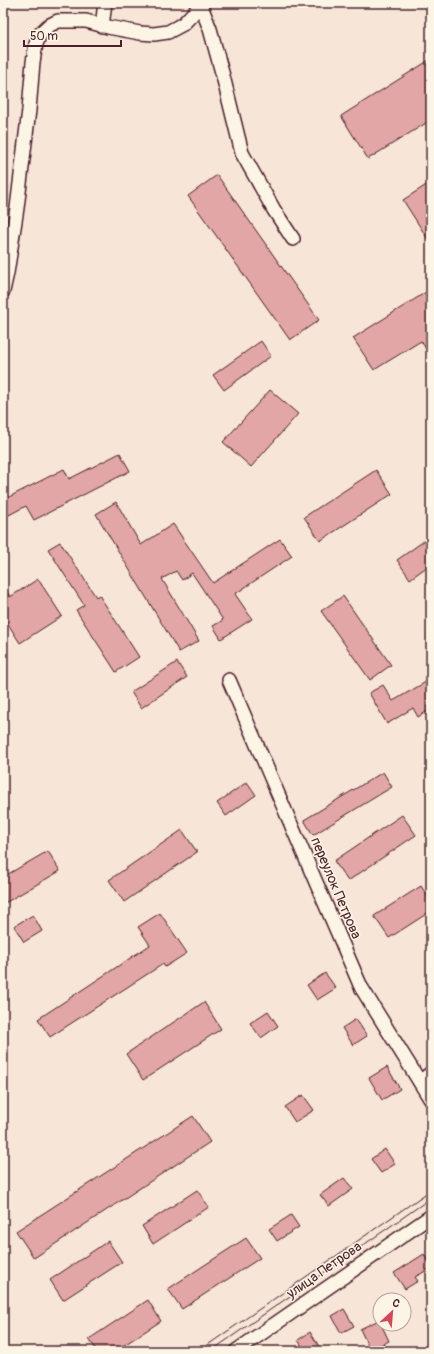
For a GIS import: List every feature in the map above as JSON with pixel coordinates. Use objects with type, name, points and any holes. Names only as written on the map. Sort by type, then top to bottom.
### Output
[{"type":"street","points":[[102,26],[105,3]]},
{"type":"street","points":[[3,291],[16,215],[36,44],[40,34],[48,26],[58,21],[86,22],[140,33],[154,34],[168,32],[183,24],[202,5],[223,76],[242,153],[274,210],[293,239]]},
{"type":"street","name":"переулок Петрова","points":[[229,680],[361,987],[431,1100]]},
{"type":"street","points":[[420,1082],[431,1073]]},
{"type":"street","name":"улица Петрова","points":[[236,1351],[431,1216]]},
{"type":"building","points":[[431,59],[431,120],[368,159],[341,116]]},
{"type":"building","points":[[217,175],[319,320],[290,340],[188,196]]},
{"type":"building","points":[[431,182],[431,244],[403,200]]},
{"type":"building","points":[[431,289],[431,357],[421,341],[374,370],[353,338]]},
{"type":"building","points":[[261,341],[271,356],[224,390],[213,375]]},
{"type":"building","points":[[270,390],[298,414],[251,467],[223,442]]},
{"type":"building","points":[[120,453],[130,471],[34,520],[26,506],[3,518],[3,500],[64,469],[69,479]]},
{"type":"building","points":[[376,470],[392,494],[320,541],[304,517]]},
{"type":"building","points":[[116,502],[141,545],[173,524],[213,583],[280,539],[292,556],[235,594],[252,619],[221,639],[213,626],[223,620],[192,573],[182,580],[176,571],[162,579],[199,641],[179,652],[96,514]]},
{"type":"building","points":[[431,536],[431,564],[410,579],[397,560]]},
{"type":"building","points":[[60,542],[96,597],[99,595],[139,657],[116,672],[76,610],[84,605],[48,549]]},
{"type":"building","points":[[38,579],[62,616],[20,643],[3,616],[3,585],[10,597]]},
{"type":"building","points":[[343,596],[391,665],[370,680],[321,611]]},
{"type":"building","points":[[177,662],[187,677],[141,708],[131,692]]},
{"type":"building","points":[[431,679],[431,709],[418,717],[413,708],[387,724],[369,693],[383,685],[393,701]]},
{"type":"building","points":[[383,772],[392,787],[313,835],[304,820]]},
{"type":"building","points":[[247,782],[256,795],[226,816],[217,803]]},
{"type":"building","points":[[402,815],[416,835],[348,881],[334,861]]},
{"type":"building","points":[[182,830],[197,852],[124,902],[109,880]]},
{"type":"building","points":[[48,851],[60,871],[3,904],[3,877]]},
{"type":"building","points":[[421,886],[431,902],[431,911],[389,938],[374,916]]},
{"type":"building","points":[[160,913],[187,953],[165,967],[163,964],[50,1037],[38,1019],[150,945],[138,927]]},
{"type":"building","points":[[33,915],[42,931],[24,942],[14,926]]},
{"type":"building","points":[[325,973],[336,988],[317,1000],[307,985]]},
{"type":"building","points":[[204,1002],[221,1029],[143,1080],[126,1054]]},
{"type":"building","points":[[268,1011],[278,1026],[261,1038],[250,1023]]},
{"type":"building","points":[[356,1019],[367,1036],[353,1045],[342,1028]]},
{"type":"building","points":[[387,1067],[400,1089],[382,1100],[369,1078]]},
{"type":"building","points":[[303,1095],[314,1110],[295,1122],[285,1107]]},
{"type":"building","points":[[193,1116],[210,1142],[34,1258],[16,1231]]},
{"type":"building","points":[[385,1149],[395,1164],[381,1173],[371,1159]]},
{"type":"building","points":[[344,1178],[353,1189],[329,1206],[320,1195]]},
{"type":"building","points":[[197,1190],[209,1207],[153,1244],[142,1226]]},
{"type":"building","points":[[291,1215],[299,1227],[277,1241],[269,1229]]},
{"type":"building","points":[[246,1238],[260,1258],[182,1309],[168,1289]]},
{"type":"building","points":[[108,1241],[122,1262],[63,1300],[50,1280]]},
{"type":"building","points":[[424,1254],[431,1268],[415,1277],[418,1281],[405,1289],[394,1273]]},
{"type":"building","points":[[148,1300],[161,1321],[115,1351],[97,1351],[89,1339]]},
{"type":"building","points":[[344,1309],[354,1326],[341,1333],[332,1316]]},
{"type":"building","points":[[372,1323],[372,1332],[385,1332],[389,1341],[370,1350],[360,1329]]},
{"type":"building","points":[[310,1332],[322,1351],[305,1351],[298,1340]]},
{"type":"tram line","points":[[199,1351],[431,1190]]},
{"type":"tram line","points":[[211,1351],[431,1198]]}]
